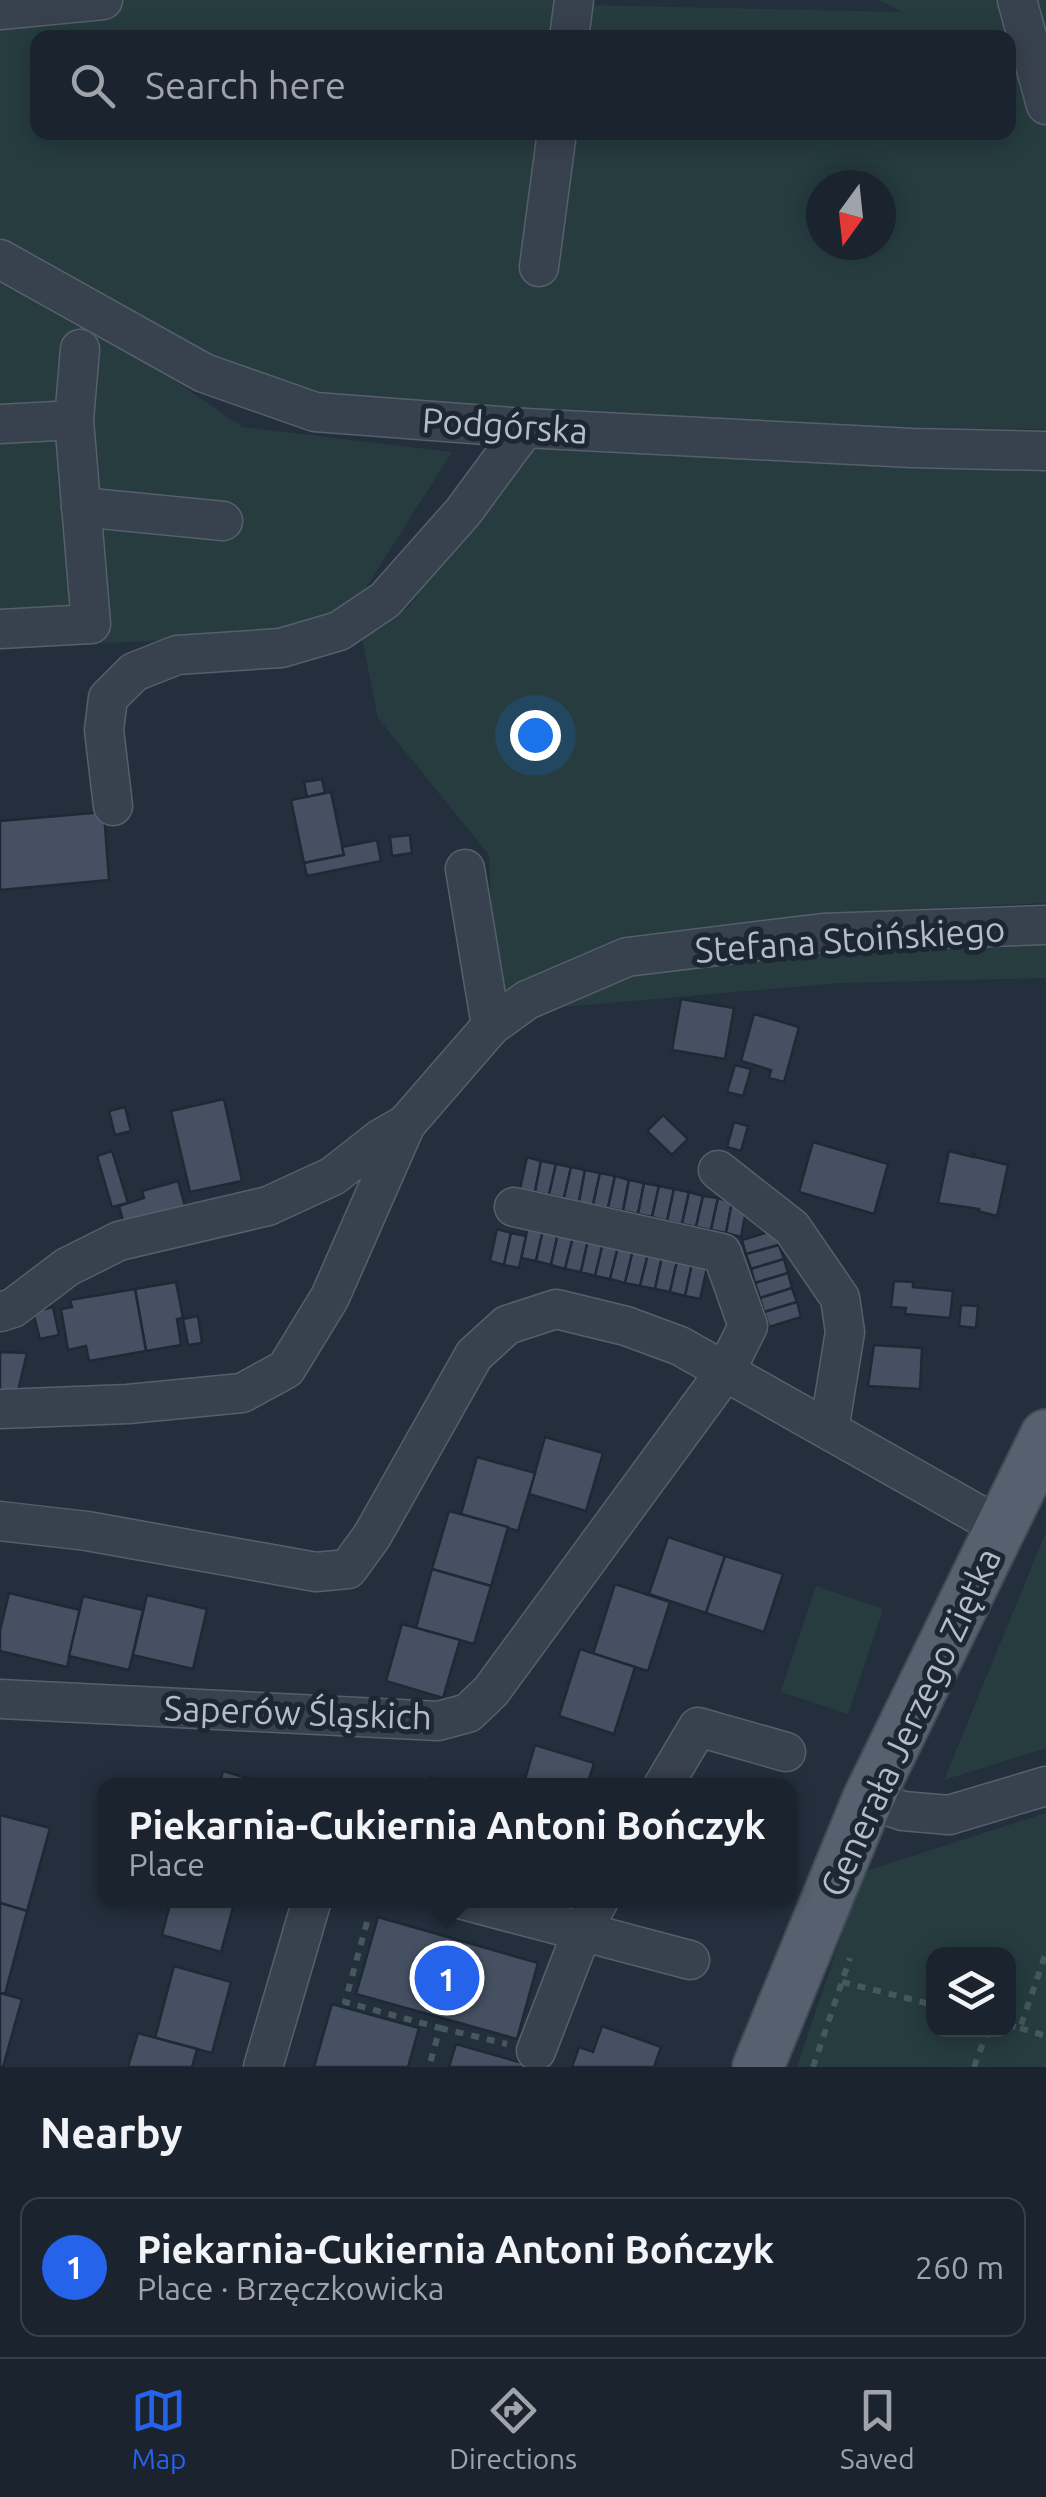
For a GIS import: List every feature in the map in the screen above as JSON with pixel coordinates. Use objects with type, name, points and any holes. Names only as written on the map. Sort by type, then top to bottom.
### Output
[{"type":"main road","name":"Generała Jerzego Ziętka","points":[[758,2067],[868,1799],[1046,1435]]},
{"type":"street","points":[[0,10],[103,0]]},
{"type":"street","points":[[570,30],[574,0]]},
{"type":"street","points":[[1017,0],[1046,105]]},
{"type":"street","points":[[539,267],[555,140]]},
{"type":"street","name":"Podgórska","points":[[0,259],[204,373],[315,412],[525,428],[1046,451]]},
{"type":"street","points":[[0,629],[92,624],[74,420],[80,349]]},
{"type":"street","points":[[0,424],[74,420]]},
{"type":"street","points":[[113,806],[104,730],[108,698],[134,672],[178,655],[281,648],[338,631],[385,600],[463,512],[525,428]]},
{"type":"street","points":[[81,507],[222,521]]},
{"type":"street","points":[[465,870],[490,1026]]},
{"type":"street","name":"Stefana Stoińskiego","points":[[0,1409],[128,1404],[242,1393],[286,1369],[330,1297],[406,1124],[490,1026],[527,1000],[627,957],[823,933],[1046,925]]},
{"type":"street","name":"Stefana Stoińskiego","points":[[0,1312],[13,1308],[66,1267],[119,1241],[268,1206],[333,1176],[406,1124]]},
{"type":"street","points":[[718,1170],[792,1228],[840,1298],[846,1332],[829,1430]]},
{"type":"street","name":"Saperów Śląskich","points":[[0,1699],[438,1721],[468,1713],[491,1691],[725,1372],[748,1326],[722,1253],[514,1207]]},
{"type":"street","points":[[0,1520],[86,1531],[316,1572],[348,1568],[372,1536],[474,1356],[507,1324],[556,1310],[626,1326],[680,1346],[1002,1528]]},
{"type":"street","points":[[668,1778],[698,1726],[786,1752]]},
{"type":"street","points":[[868,1799],[903,1811],[948,1815],[1046,1786]]},
{"type":"street","points":[[263,2067],[310,1908]]},
{"type":"street","points":[[526,1908],[590,1916],[690,1960]]},
{"type":"street","points":[[536,2051],[590,1916]]},
{"type":"path","points":[[367,1922],[345,2002],[536,2051]]},
{"type":"path","points":[[1020,2028],[1043,1971],[1046,1953]]},
{"type":"path","points":[[842,1982],[926,2003]]},
{"type":"path","points":[[1016,2027],[1046,2036]]},
{"type":"path","points":[[429,2067],[440,2028]]},
{"type":"path","points":[[974,2067],[985,2037]]},
{"type":"green space","points":[[0,0],[563,0],[580,5],[902,12],[879,0],[1046,0],[1046,429],[839,428],[330,401],[186,345],[0,238]]},
{"type":"green space","points":[[0,260],[242,427],[452,452],[355,605],[256,637],[0,647]]},
{"type":"green space","points":[[530,446],[1046,466],[1046,903],[831,913],[625,936],[511,993],[494,975],[489,855],[378,718],[360,628],[407,609]]},
{"type":"green space","points":[[1046,942],[1046,978],[840,983],[528,1010],[649,970],[850,946]]},
{"type":"green space","points":[[1046,1532],[1046,1748],[944,1780]]},
{"type":"green space","points":[[816,1586],[883,1609],[848,1714],[781,1692]]},
{"type":"green space","points":[[1046,1813],[1046,2067],[797,2067],[863,1872]]},
{"type":"building","points":[[322,779],[325,793],[307,797],[304,782]]},
{"type":"building","points":[[331,792],[344,855],[304,863],[291,800]]},
{"type":"building","points":[[104,812],[109,880],[0,890],[0,821]]},
{"type":"building","points":[[410,835],[412,853],[392,856],[390,837]]},
{"type":"building","points":[[377,840],[381,861],[307,876],[304,863],[344,855],[342,847]]},
{"type":"building","points":[[681,999],[734,1008],[725,1059],[672,1050]]},
{"type":"building","points":[[754,1014],[799,1027],[784,1082],[769,1078],[771,1070],[741,1061]]},
{"type":"building","points":[[735,1065],[751,1069],[743,1096],[727,1092]]},
{"type":"building","points":[[224,1099],[242,1181],[190,1192],[171,1111]]},
{"type":"building","points":[[125,1107],[131,1131],[115,1135],[109,1111]]},
{"type":"building","points":[[663,1115],[688,1139],[672,1155],[647,1131]]},
{"type":"building","points":[[734,1122],[748,1126],[741,1151],[727,1147]]},
{"type":"building","points":[[813,1142],[888,1164],[874,1214],[799,1192]]},
{"type":"building","points":[[112,1151],[128,1203],[112,1207],[97,1156]]},
{"type":"building","points":[[949,1151],[973,1157],[974,1151],[975,1157],[1008,1165],[997,1216],[938,1203]]},
{"type":"building","points":[[527,1157],[541,1161],[535,1192],[520,1189]]},
{"type":"building","points":[[541,1161],[556,1164],[549,1195],[535,1192]]},
{"type":"building","points":[[556,1164],[571,1167],[564,1198],[549,1195]]},
{"type":"building","points":[[571,1167],[585,1170],[579,1202],[564,1198]]},
{"type":"building","points":[[585,1170],[600,1173],[593,1205],[579,1202]]},
{"type":"building","points":[[600,1173],[615,1176],[608,1208],[593,1205]]},
{"type":"building","points":[[615,1176],[629,1180],[623,1211],[608,1208]]},
{"type":"building","points":[[629,1180],[644,1183],[638,1214],[623,1211]]},
{"type":"building","points":[[178,1181],[187,1213],[126,1231],[119,1206],[144,1198],[142,1191]]},
{"type":"building","points":[[644,1183],[659,1186],[652,1217],[638,1214]]},
{"type":"building","points":[[659,1186],[674,1189],[667,1221],[652,1217]]},
{"type":"building","points":[[674,1189],[689,1192],[682,1224],[667,1221]]},
{"type":"building","points":[[689,1192],[703,1196],[696,1227],[682,1224]]},
{"type":"building","points":[[703,1196],[718,1198],[711,1230],[696,1227]]},
{"type":"building","points":[[718,1198],[732,1202],[726,1233],[711,1230]]},
{"type":"building","points":[[732,1202],[747,1205],[741,1237],[726,1233]]},
{"type":"building","points":[[528,1226],[543,1230],[536,1261],[521,1258]]},
{"type":"building","points":[[497,1229],[511,1233],[504,1265],[490,1261]]},
{"type":"building","points":[[543,1230],[558,1233],[551,1265],[536,1261]]},
{"type":"building","points":[[775,1230],[779,1245],[746,1254],[742,1240]]},
{"type":"building","points":[[511,1233],[526,1236],[519,1268],[504,1265]]},
{"type":"building","points":[[558,1233],[573,1237],[565,1269],[551,1265]]},
{"type":"building","points":[[573,1237],[588,1240],[581,1272],[565,1269]]},
{"type":"building","points":[[588,1240],[603,1243],[595,1276],[581,1272]]},
{"type":"building","points":[[603,1243],[618,1247],[610,1279],[595,1276]]},
{"type":"building","points":[[779,1245],[784,1259],[751,1269],[746,1254]]},
{"type":"building","points":[[618,1247],[633,1250],[625,1283],[610,1279]]},
{"type":"building","points":[[633,1250],[648,1254],[640,1286],[625,1283]]},
{"type":"building","points":[[648,1254],[662,1257],[655,1289],[640,1286]]},
{"type":"building","points":[[662,1257],[677,1261],[670,1292],[655,1289]]},
{"type":"building","points":[[784,1259],[788,1273],[755,1283],[751,1269]]},
{"type":"building","points":[[677,1261],[692,1264],[685,1296],[670,1292]]},
{"type":"building","points":[[692,1264],[707,1268],[700,1299],[685,1296]]},
{"type":"building","points":[[788,1273],[792,1288],[760,1298],[755,1283]]},
{"type":"building","points":[[894,1281],[953,1291],[950,1318],[905,1314],[906,1308],[891,1307]]},
{"type":"building","points":[[176,1282],[183,1318],[177,1319],[181,1345],[146,1351],[135,1289]]},
{"type":"building","points":[[792,1288],[797,1302],[764,1312],[760,1298]]},
{"type":"building","points":[[135,1289],[146,1351],[89,1361],[86,1346],[68,1350],[61,1309],[72,1307],[70,1300]]},
{"type":"building","points":[[797,1302],[801,1317],[769,1327],[764,1312]]},
{"type":"building","points":[[961,1305],[978,1306],[976,1328],[959,1326]]},
{"type":"building","points":[[53,1307],[59,1335],[40,1339],[33,1312]]},
{"type":"building","points":[[198,1316],[202,1343],[188,1345],[183,1319]]},
{"type":"building","points":[[874,1345],[922,1348],[920,1389],[868,1386]]},
{"type":"building","points":[[0,1352],[27,1353],[18,1391],[0,1391]]},
{"type":"building","points":[[545,1437],[603,1453],[586,1511],[529,1494]]},
{"type":"building","points":[[477,1457],[535,1473],[518,1531],[461,1514]]},
{"type":"building","points":[[449,1511],[508,1527],[491,1586],[432,1569]]},
{"type":"building","points":[[668,1537],[725,1556],[706,1613],[649,1594]]},
{"type":"building","points":[[725,1556],[783,1574],[764,1632],[706,1613]]},
{"type":"building","points":[[432,1569],[491,1586],[474,1644],[416,1628]]},
{"type":"building","points":[[615,1584],[670,1602],[648,1671],[593,1654]]},
{"type":"building","points":[[9,1593],[80,1610],[67,1667],[0,1651],[0,1631]]},
{"type":"building","points":[[147,1595],[207,1609],[193,1669],[133,1655]]},
{"type":"building","points":[[83,1596],[143,1610],[129,1670],[69,1656]]},
{"type":"building","points":[[402,1624],[460,1640],[443,1698],[386,1681]]},
{"type":"building","points":[[580,1649],[635,1667],[614,1734],[559,1716]]},
{"type":"building","points":[[535,1745],[594,1763],[589,1778],[525,1778]]},
{"type":"building","points":[[223,1771],[247,1778],[221,1778]]},
{"type":"building","points":[[0,1815],[50,1828],[27,1911],[0,1903]]},
{"type":"building","points":[[0,1903],[27,1911],[5,1994],[0,1993]]},
{"type":"building","points":[[169,1908],[233,1908],[221,1952],[162,1935]]},
{"type":"building","points":[[378,1917],[538,1963],[517,2039],[356,1994]]},
{"type":"building","points":[[174,1966],[231,1982],[212,2053],[155,2038]]},
{"type":"building","points":[[0,1993],[22,1999],[3,2067],[0,2067]]},
{"type":"building","points":[[332,2004],[419,2028],[408,2067],[314,2067]]},
{"type":"building","points":[[602,2026],[661,2047],[654,2067],[572,2067],[579,2047],[593,2052]]},
{"type":"building","points":[[138,2033],[197,2049],[192,2067],[128,2067]]},
{"type":"building","points":[[456,2044],[529,2065],[529,2067],[449,2067]]},
{"type":"place","name":"Piekarnia-Cukiernia Antoni Bończyk","points":[[447,1978]]}]
